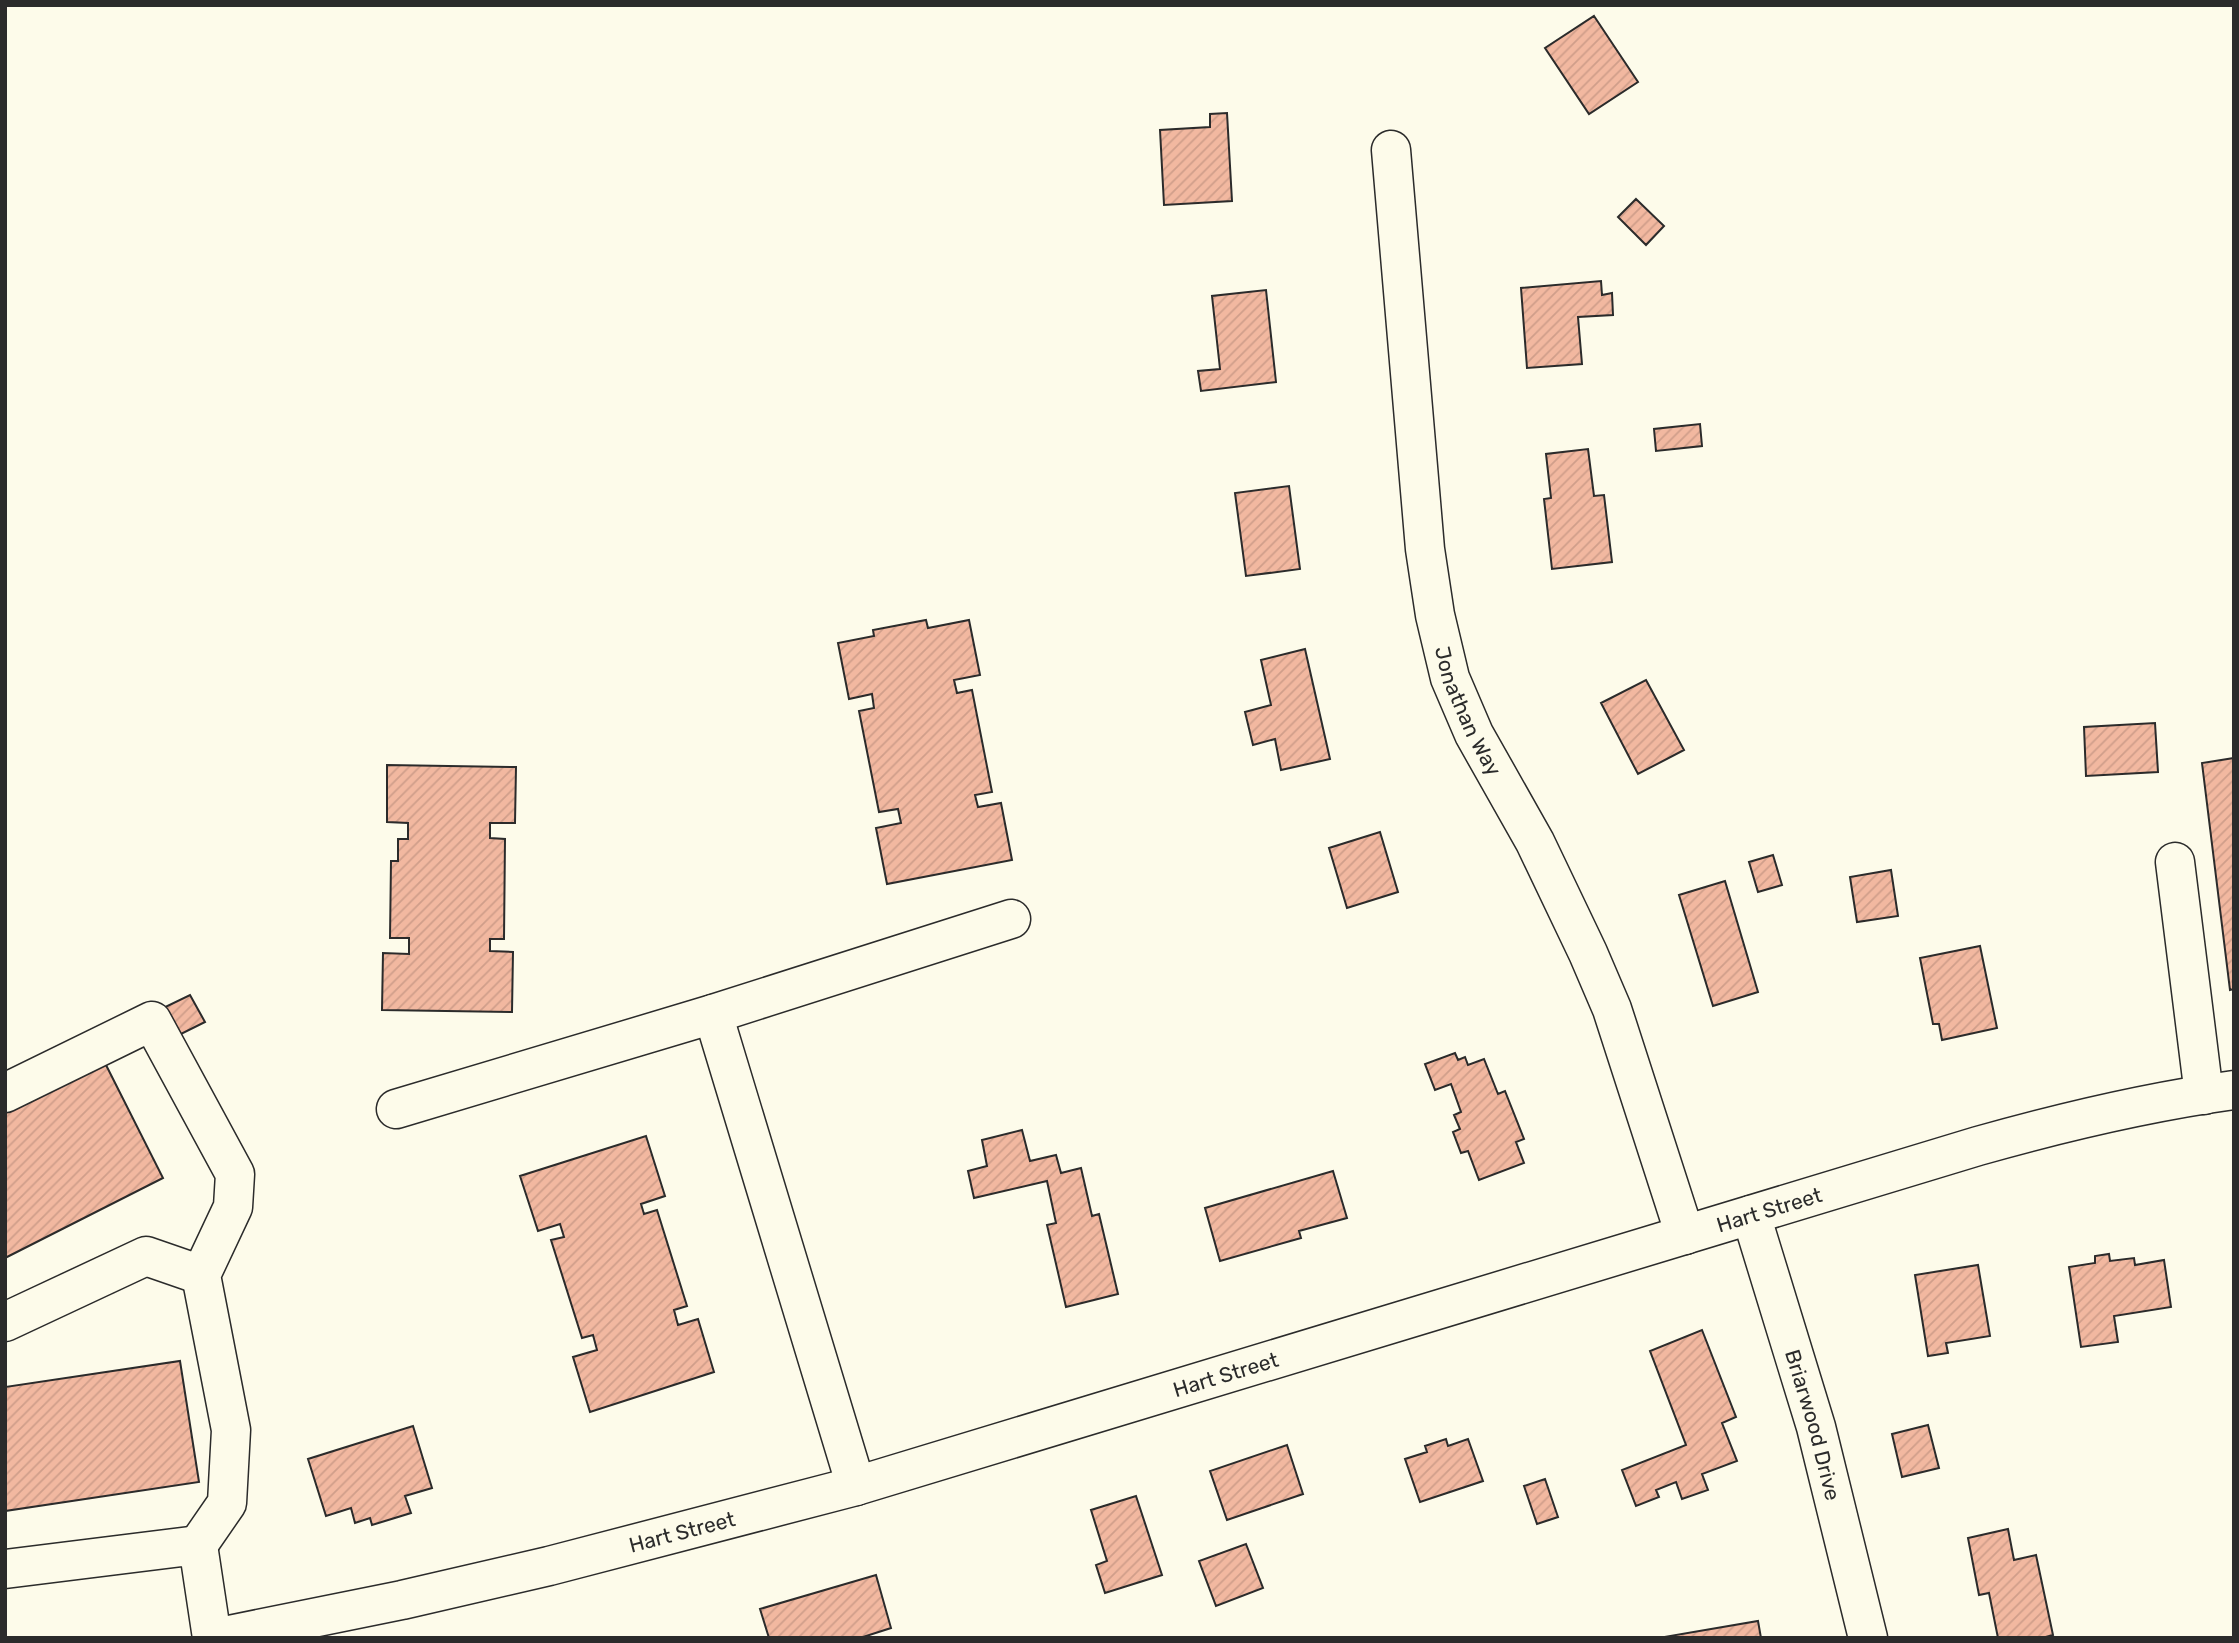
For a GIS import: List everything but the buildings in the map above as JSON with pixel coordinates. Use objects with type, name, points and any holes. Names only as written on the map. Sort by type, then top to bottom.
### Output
[{"type":"street","name":"Jonathan Way","points":[[1391,150],[1425,549],[1435,615],[1450,678],[1474,734],[1535,842],[1598,975],[1625,1047],[1685,1235]]},
{"type":"street","points":[[2175,862],[2219,1093]]},
{"type":"street","points":[[396,1109],[713,1014],[1010,919]]},
{"type":"street","points":[[713,1014],[856,1486]]},
{"type":"street","points":[[5,1093],[152,1021],[235,1174],[233,1207],[201,1275],[232,1430],[227,1503],[198,1545],[213,1638]]},
{"type":"street","name":"Hart Street","points":[[213,1638],[266,1633],[549,1566],[856,1486],[2058,1124],[2139,1105],[2219,1093]]},
{"type":"street","name":"Briarwood Drive","points":[[1751,1215],[1816,1427],[1868,1638]]},
{"type":"street","points":[[5,1322],[146,1256],[201,1275]]},
{"type":"street","points":[[5,1569],[198,1545]]}]
